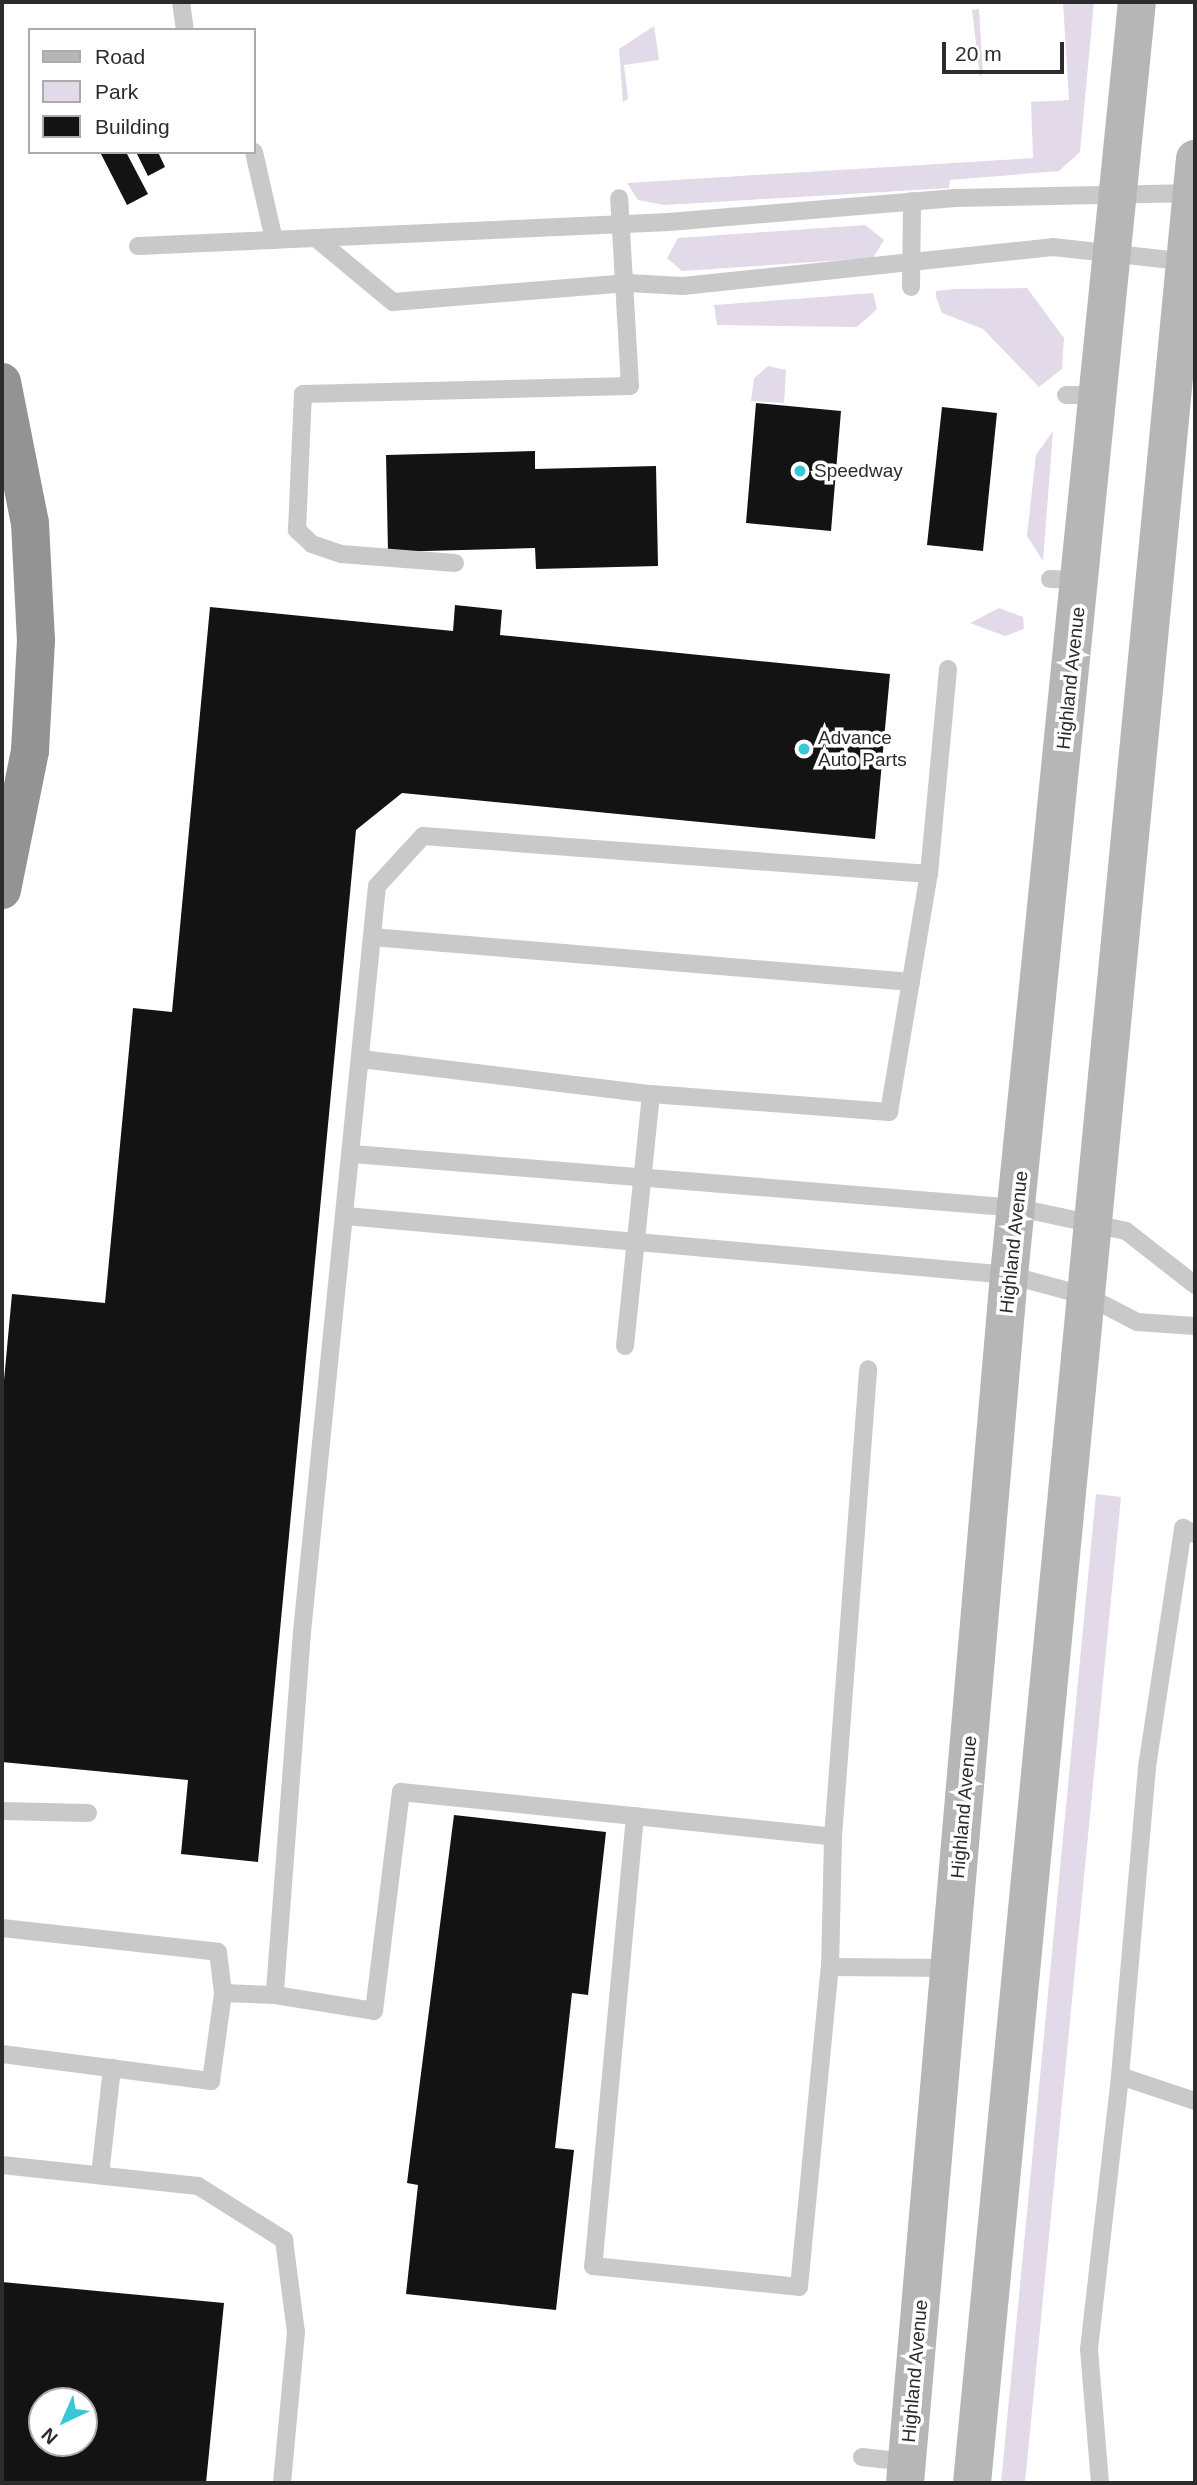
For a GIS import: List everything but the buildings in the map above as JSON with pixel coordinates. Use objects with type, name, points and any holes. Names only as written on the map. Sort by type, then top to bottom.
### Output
[{"type":"highway","points":[[2,382],[30,523],[36,640],[30,751],[2,890]]},
{"type":"main road","name":"Highland Avenue","points":[[906,2472],[1009,1275],[1019,1208],[1065,580],[1082,395],[1115,253],[1137,2]]},
{"type":"main road","points":[[972,2483],[1093,1223],[1190,262],[1194,182]]},
{"type":"lane","points":[[181,2],[185,28]]},
{"type":"lane","points":[[254,154],[274,240]]},
{"type":"lane","points":[[138,246],[317,239],[624,219],[669,222],[912,201],[1121,192],[1194,182]]},
{"type":"lane","points":[[455,563],[341,554],[312,544],[297,530],[303,394],[630,386],[628,283],[624,219],[619,198]]},
{"type":"lane","points":[[911,288],[912,201]]},
{"type":"lane","points":[[317,239],[393,302],[628,283],[683,286],[1054,247],[1190,262]]},
{"type":"lane","points":[[361,1059],[651,1094],[890,1112],[929,874],[947,669]]},
{"type":"lane","points":[[275,1995],[302,1632],[353,1154],[377,886],[423,836],[929,874]]},
{"type":"lane","points":[[372,937],[911,982]]},
{"type":"lane","points":[[625,1346],[651,1094]]},
{"type":"lane","points":[[353,1154],[642,1182],[1019,1208],[1126,1231],[1195,1285]]},
{"type":"lane","points":[[346,1216],[1009,1275],[1087,1296],[1137,1322],[1195,1326]]},
{"type":"lane","points":[[635,1816],[593,2266],[799,2287],[830,1966],[833,1837],[868,1369]]},
{"type":"lane","points":[[1100,2483],[1089,2349],[1120,2076],[1147,1767],[1183,1528],[1195,1534]]},
{"type":"lane","points":[[223,1993],[275,1995],[374,2011],[401,1792],[833,1837]]},
{"type":"lane","points":[[2,1811],[88,1813]]},
{"type":"lane","points":[[2,1928],[218,1952],[223,1993],[211,2081],[2,2054]]},
{"type":"lane","points":[[830,1966],[950,1968]]},
{"type":"lane","points":[[100,2175],[112,2068]]},
{"type":"lane","points":[[1120,2076],[1195,2101]]},
{"type":"lane","points":[[2,2165],[198,2186],[284,2240],[296,2332],[282,2483]]},
{"type":"lane","points":[[862,2457],[906,2472]]},
{"type":"green space","points":[[1063,2],[1094,2],[1080,152],[1059,171],[950,180],[949,188],[664,205],[638,200],[627,183],[1033,158],[1031,102],[1069,100]]},
{"type":"green space","points":[[979,9],[983,73],[980,77],[972,10]]},
{"type":"green space","points":[[654,26],[659,60],[624,65],[628,99],[623,102],[619,49]]},
{"type":"green space","points":[[865,225],[884,240],[873,258],[682,271],[667,258],[678,238]]},
{"type":"green space","points":[[1027,288],[1064,338],[1062,369],[1039,387],[983,329],[942,313],[936,297],[936,291],[955,289]]},
{"type":"green space","points":[[873,293],[877,309],[857,327],[717,325],[714,305]]},
{"type":"green space","points":[[768,366],[786,370],[784,403],[751,401],[754,378]]},
{"type":"green space","points":[[1053,431],[1043,561],[1027,536],[1036,455]]},
{"type":"green space","points":[[999,608],[1023,617],[1024,629],[1005,636],[970,623]]},
{"type":"green space","points":[[1096,1494],[1121,1497],[1025,2483],[1001,2483]]},
{"type":"place","name":"Speedway","points":[[800,471]]},
{"type":"place","name":"Advance Auto Parts","points":[[804,749]]}]
